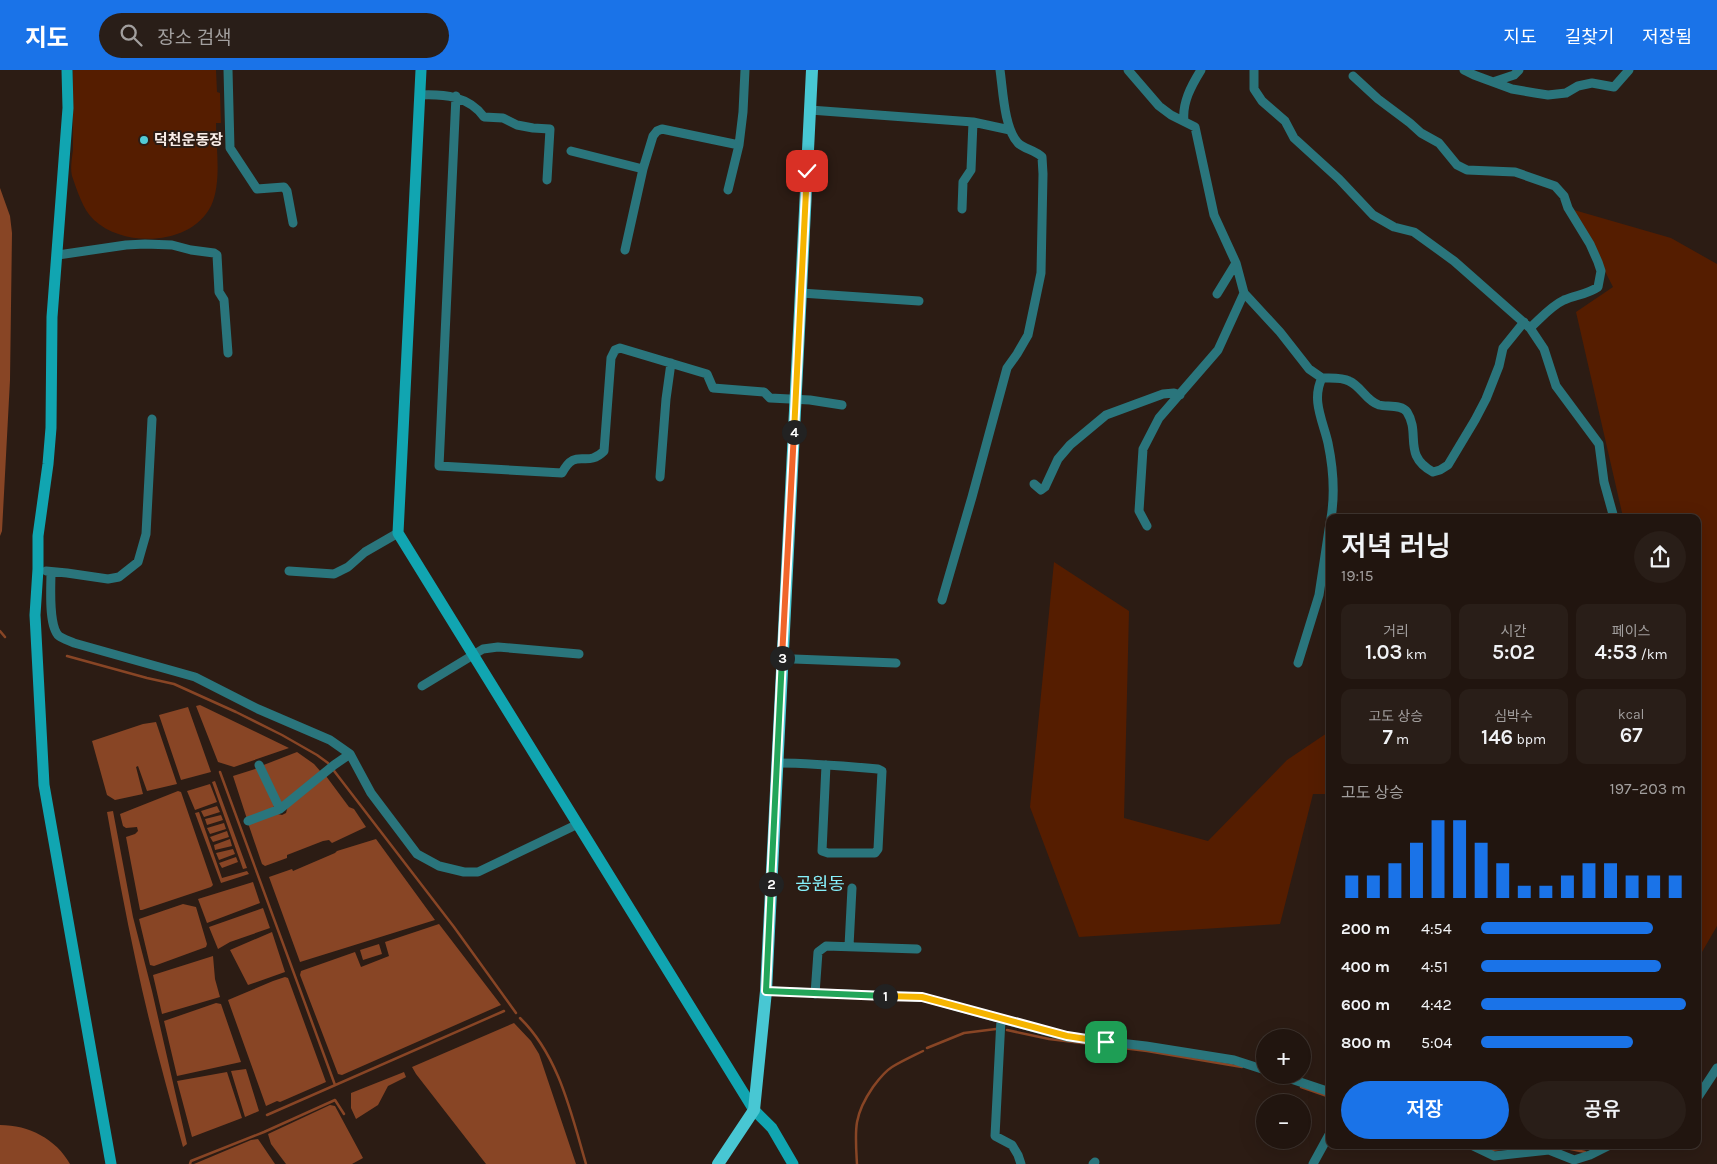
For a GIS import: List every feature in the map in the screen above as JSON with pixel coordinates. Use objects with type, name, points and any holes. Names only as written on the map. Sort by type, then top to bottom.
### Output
[{"type":"main road","points":[[67,70],[68,108],[52,317],[51,428],[38,536],[35,614],[44,785],[112,1164]]},
{"type":"main road","points":[[421,70],[398,533],[754,1110],[772,1128],[792,1164]]},
{"type":"main road","points":[[718,1164],[754,1110],[766,991],[812,70]]},
{"type":"street","points":[[228,70],[230,148],[257,189],[284,187],[287,191],[293,223]]},
{"type":"street","points":[[728,190],[739,145],[745,70]]},
{"type":"street","points":[[942,600],[1007,368],[1018,354],[1028,335],[1041,272],[1042,157],[1036,152],[1018,144],[1010,130],[1000,70]]},
{"type":"street","points":[[1128,70],[1159,106],[1195,127],[1214,215],[1236,264],[1244,293],[1280,332],[1309,369],[1322,378],[1348,380],[1377,404],[1406,410],[1410,418],[1414,449],[1418,459],[1423,467],[1433,472],[1448,465],[1475,420],[1486,399],[1499,366],[1503,348],[1527,325],[1563,300],[1591,292],[1598,287],[1601,271],[1590,244],[1568,208],[1564,196],[1555,186],[1515,172],[1467,170],[1457,165],[1439,143],[1421,133],[1378,99],[1353,76]]},
{"type":"street","points":[[1184,121],[1184,104],[1200,70]]},
{"type":"street","points":[[1254,70],[1254,90],[1262,101],[1284,121],[1294,138],[1339,179],[1373,216],[1394,228],[1414,232],[1454,261],[1527,325],[1544,349],[1556,386],[1600,444],[1604,482],[1613,514]]},
{"type":"street","points":[[1464,70],[1512,88],[1548,95],[1566,93],[1578,86],[1592,83],[1614,87],[1628,70]]},
{"type":"street","points":[[1493,82],[1514,76],[1519,70]]},
{"type":"street","points":[[420,95],[456,96],[479,110],[484,117],[503,118],[517,125],[550,129],[547,180]]},
{"type":"street","points":[[456,96],[439,466],[562,473],[567,463],[574,458],[592,460],[599,457],[604,451],[612,358],[615,350],[620,348],[706,374],[713,388],[764,392],[770,398],[810,400],[842,406]]},
{"type":"street","points":[[810,110],[973,122],[1010,130]]},
{"type":"street","points":[[962,209],[963,182],[971,170],[973,122]]},
{"type":"street","points":[[626,250],[652,136],[662,129],[739,145]]},
{"type":"street","points":[[571,151],[643,169]]},
{"type":"street","points":[[58,255],[145,244],[172,244],[192,250],[214,253],[217,255],[220,292],[224,300],[228,353]]},
{"type":"street","points":[[1217,294],[1236,264]]},
{"type":"street","points":[[801,293],[919,301]]},
{"type":"street","points":[[1147,526],[1139,511],[1143,449],[1159,418],[1218,350],[1244,293]]},
{"type":"street","points":[[660,477],[670,363]]},
{"type":"street","points":[[1322,378],[1318,387],[1317,404],[1328,444],[1334,499],[1332,514]]},
{"type":"street","points":[[1034,484],[1041,490],[1045,488],[1058,459],[1070,445],[1106,415],[1163,394],[1174,393],[1180,395]]},
{"type":"street","points":[[38,569],[108,579],[119,577],[138,562],[146,534],[152,419]]},
{"type":"street","points":[[289,571],[334,574],[348,567],[365,552],[398,533]]},
{"type":"street","points":[[1298,662],[1318,595],[1326,551]]},
{"type":"street","points":[[51,572],[50,606],[59,636],[74,643],[195,677],[258,709],[330,740],[350,754],[371,793],[417,854],[439,866],[464,872],[478,872],[578,824]]},
{"type":"street","points":[[422,686],[484,649],[498,647],[579,654]]},
{"type":"street","points":[[794,659],[896,663]]},
{"type":"street","points":[[248,821],[280,809],[331,767],[350,754]]},
{"type":"street","points":[[777,763],[826,765],[878,768],[882,771],[878,849],[875,853],[828,853],[822,851],[826,765]]},
{"type":"street","points":[[259,765],[280,809]]},
{"type":"street","points":[[849,946],[852,888]]},
{"type":"street","points":[[815,994],[818,952],[826,946],[917,950]]},
{"type":"street","points":[[766,991],[922,997],[969,1008],[1002,1019],[1067,1036],[1234,1060],[1256,1067]]},
{"type":"street","points":[[1002,1019],[995,1136],[1012,1145],[1021,1164]]},
{"type":"street","points":[[1701,1092],[1717,1068]]},
{"type":"street","points":[[1306,1084],[1326,1091]]},
{"type":"street","points":[[1313,1164],[1326,1140]]},
{"type":"street","points":[[1477,1149],[1492,1160],[1549,1150],[1575,1162],[1602,1149]]},
{"type":"shaded area","name":"덕천운동장","points":[[73,70],[216,70],[217,92],[220,93],[221,123],[216,123],[218,165],[216,187],[211,206],[201,219],[188,229],[173,235],[139,238],[122,235],[107,229],[90,216],[81,200],[71,173],[73,150]]},
{"type":"shaded area","points":[[0,188],[10,216],[12,233],[10,380],[2,531],[0,536]]},
{"type":"shaded area","points":[[1574,210],[1671,238],[1717,264],[1717,926],[1701,954],[1701,514],[1622,514],[1576,312],[1613,287]]},
{"type":"shaded area","points":[[1054,562],[1129,611],[1124,818],[1208,841],[1287,760],[1326,734],[1326,794],[1313,794],[1280,924],[1079,937],[1030,807]]},
{"type":"shaded area","points":[[200,705],[289,748],[234,767],[218,762],[196,706]]},
{"type":"shaded area","points":[[188,707],[211,772],[181,780],[159,715]]},
{"type":"shaded area","points":[[156,722],[177,784],[147,791],[138,766],[136,767],[143,794],[115,800],[107,795],[92,741],[143,724]]},
{"type":"shaded area","points":[[297,752],[314,764],[321,772],[284,802],[281,802],[261,766]]},
{"type":"shaded area","points":[[258,768],[275,805],[272,809],[247,819],[233,776]]},
{"type":"shaded area","points":[[326,776],[349,807],[354,809],[366,827],[332,843],[329,840],[323,841],[287,855],[287,858],[265,866],[262,864],[248,823],[274,813],[282,815],[286,813],[288,806]]},
{"type":"shaded area","points":[[215,781],[247,868],[243,869],[212,782]]},
{"type":"shaded area","points":[[210,784],[217,802],[195,810],[187,791]]},
{"type":"shaded area","points":[[178,791],[181,792],[213,885],[140,910],[126,837],[138,831],[137,827],[126,828],[123,826],[120,814]]},
{"type":"shaded area","points":[[217,806],[220,812],[204,817],[201,811]]},
{"type":"shaded area","points":[[113,811],[133,917],[187,1144],[183,1147],[152,1031],[132,943],[107,812]]},
{"type":"shaded area","points":[[199,812],[222,878],[247,871],[249,874],[221,883],[195,813]]},
{"type":"shaded area","points":[[221,815],[223,820],[207,825],[205,819]]},
{"type":"shaded area","points":[[224,823],[226,829],[210,834],[207,828]]},
{"type":"shaded area","points":[[227,831],[229,837],[213,842],[210,837]]},
{"type":"shaded area","points":[[230,839],[232,846],[215,850],[214,845]]},
{"type":"shaded area","points":[[376,839],[435,920],[300,962],[269,877],[292,869],[293,871],[337,851]]},
{"type":"shaded area","points":[[233,849],[235,854],[219,860],[216,853]]},
{"type":"shaded area","points":[[236,857],[238,862],[222,868],[219,863]]},
{"type":"shaded area","points":[[253,882],[260,903],[207,923],[198,899]]},
{"type":"shaded area","points":[[183,904],[196,907],[207,944],[206,947],[154,966],[150,965],[139,919]]},
{"type":"shaded area","points":[[263,908],[270,928],[230,942],[218,949],[209,927]]},
{"type":"shaded area","points":[[439,924],[501,1005],[342,1075],[338,1074],[300,975],[301,971],[355,952],[361,967],[389,956],[385,942]]},
{"type":"shaded area","points":[[272,932],[285,972],[248,985],[230,950]]},
{"type":"shaded area","points":[[379,944],[382,954],[363,960],[360,950]]},
{"type":"shaded area","points":[[213,956],[215,979],[220,997],[162,1014],[153,975]]},
{"type":"shaded area","points":[[285,977],[288,978],[326,1082],[266,1106],[228,1000]]},
{"type":"shaded area","points":[[216,1003],[221,1004],[241,1062],[177,1076],[164,1021]]},
{"type":"shaded area","points":[[514,1023],[531,1041],[539,1054],[576,1164],[486,1164],[412,1067]]},
{"type":"shaded area","points":[[246,1069],[259,1111],[245,1117],[231,1071]]},
{"type":"shaded area","points":[[227,1072],[242,1118],[192,1137],[177,1081]]},
{"type":"shaded area","points":[[404,1072],[406,1077],[388,1086],[378,1105],[356,1119],[351,1108],[351,1093]]},
{"type":"shaded area","points":[[330,1105],[335,1106],[363,1158],[352,1164],[286,1164],[271,1144],[268,1134]]},
{"type":"shaded area","points":[[0,1125],[21,1128],[41,1135],[57,1147],[70,1164],[0,1164]]},
{"type":"shaded area","points":[[258,1139],[275,1164],[194,1164],[251,1140]]},
{"type":"waterway","points":[[0,631],[5,637]]},
{"type":"waterway","points":[[67,656],[174,684],[282,735],[328,763],[454,927],[516,1013]]},
{"type":"waterway","points":[[220,772],[335,1085]]},
{"type":"waterway","points":[[267,1115],[504,1011]]},
{"type":"waterway","points":[[520,1018],[545,1050],[554,1067],[569,1105],[586,1164]]},
{"type":"waterway","points":[[927,1048],[964,1033],[996,1029]]},
{"type":"waterway","points":[[1007,1030],[1049,1039],[1147,1051],[1242,1067]]},
{"type":"waterway","points":[[857,1164],[857,1124],[866,1097],[886,1071],[923,1051]]},
{"type":"waterway","points":[[1301,1087],[1326,1096]]},
{"type":"waterway","points":[[190,1164],[191,1161],[264,1132],[335,1100],[344,1114]]},
{"type":"waterway","points":[[1491,1150],[1499,1149]]},
{"type":"waterway","points":[[1571,1149],[1585,1152]]},
{"type":"place","name":"덕천운동장","points":[[144,140]]},
{"type":"district","name":"공원동","points":[[820,884]]},
{"type":"route","points":[[807,171],[766,991],[922,997],[969,1008],[1042,1031],[1106,1042]]}]
